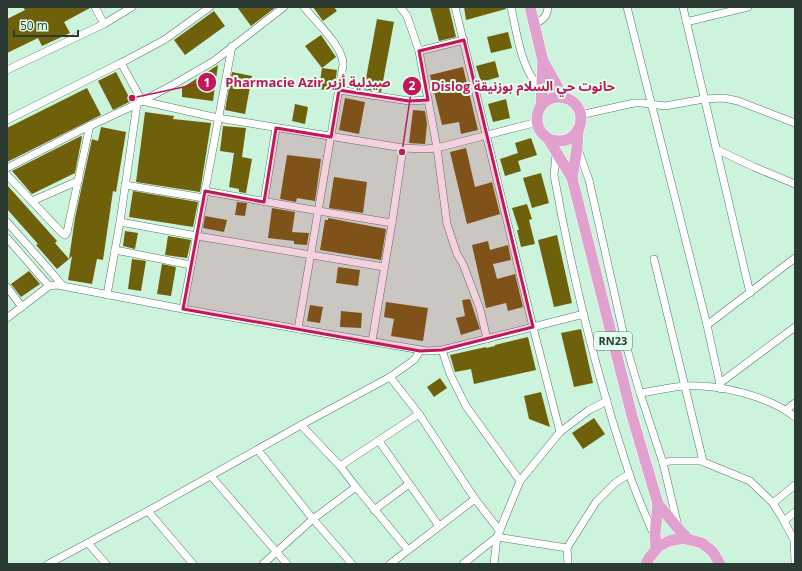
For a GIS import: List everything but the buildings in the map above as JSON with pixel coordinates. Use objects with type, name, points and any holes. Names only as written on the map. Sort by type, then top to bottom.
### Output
[{"type":"main road","points":[[530,7],[544,61],[564,98]]},
{"type":"main road","points":[[538,122],[538,114],[541,106],[544,61]]},
{"type":"main road","points":[[541,106],[551,99],[557,97],[564,98],[575,104],[580,115]]},
{"type":"main road","name":"RN23","points":[[572,178],[577,148],[578,129],[581,120],[580,115]]},
{"type":"main road","name":"RN23","points":[[538,122],[541,131],[547,137],[572,178],[632,416],[658,504],[656,544],[646,564]]},
{"type":"main road","points":[[547,137],[554,140],[568,139],[574,135],[578,129]]},
{"type":"main road","name":"RN23","points":[[658,504],[689,540]]},
{"type":"main road","name":"RN23","points":[[656,544],[683,538],[702,543],[713,552],[720,564]]},
{"type":"street","points":[[95,7],[104,24]]},
{"type":"street","points":[[7,120],[164,40],[210,7]]},
{"type":"street","points":[[7,168],[90,125],[140,102],[214,61],[284,7]]},
{"type":"street","points":[[298,330],[344,64],[340,49],[304,7]]},
{"type":"street","points":[[400,7],[407,16],[419,51],[437,148],[447,224],[456,254],[465,269],[480,309],[487,339]]},
{"type":"street","points":[[455,7],[560,432]]},
{"type":"street","points":[[511,7],[524,63],[529,74],[541,89]]},
{"type":"street","points":[[534,24],[545,17],[548,13],[548,7]]},
{"type":"street","points":[[627,7],[721,386]]},
{"type":"street","points":[[683,7],[750,293]]},
{"type":"street","points":[[686,22],[748,7]]},
{"type":"street","points":[[7,70],[104,24],[129,8]]},
{"type":"street","points":[[419,51],[464,40]]},
{"type":"street","points":[[183,309],[232,46]]},
{"type":"street","points":[[107,295],[140,102],[121,63]]},
{"type":"street","points":[[339,90],[409,102],[428,100]]},
{"type":"street","points":[[580,115],[634,103],[670,106],[715,98],[732,99],[795,123]]},
{"type":"street","points":[[140,102],[218,118],[403,148],[437,148],[538,122]]},
{"type":"street","points":[[7,175],[65,235],[67,232],[90,125]]},
{"type":"street","points":[[264,202],[276,128]]},
{"type":"street","points":[[372,342],[403,148]]},
{"type":"street","points":[[577,148],[589,180],[625,338],[640,393],[663,463],[679,530]]},
{"type":"street","points":[[716,149],[795,184]]},
{"type":"street","points":[[556,154],[554,175],[584,314],[607,401],[629,474],[656,544]]},
{"type":"street","points":[[32,201],[78,181]]},
{"type":"street","points":[[125,185],[264,202],[392,223]]},
{"type":"street","points":[[7,222],[62,286]]},
{"type":"street","points":[[120,222],[384,267]]},
{"type":"street","points":[[7,238],[49,286]]},
{"type":"street","points":[[115,250],[191,265]]},
{"type":"street","points":[[707,325],[795,258]]},
{"type":"street","points":[[654,259],[703,461]]},
{"type":"street","points":[[7,318],[49,286],[62,286],[420,351],[442,350],[584,314]]},
{"type":"street","points":[[7,288],[22,307]]},
{"type":"street","points":[[721,386],[795,327]]},
{"type":"street","points":[[442,350],[450,374],[466,406],[520,481]]},
{"type":"street","points":[[48,564],[148,511],[390,377],[411,363],[420,351]]},
{"type":"street","points":[[390,377],[419,414],[498,534],[567,548]]},
{"type":"street","points":[[640,393],[685,386],[721,386],[773,403],[795,417]]},
{"type":"street","points":[[494,564],[498,534],[520,481],[560,432],[589,410],[607,401]]},
{"type":"street","points":[[786,410],[795,404]]},
{"type":"street","points":[[340,466],[419,414]]},
{"type":"street","points":[[301,425],[340,466],[356,488],[408,550]]},
{"type":"street","points":[[379,441],[439,526]]},
{"type":"street","points":[[258,450],[313,520],[352,564]]},
{"type":"street","points":[[663,463],[670,461],[703,461],[750,481],[774,503],[784,520],[794,540],[795,562]]},
{"type":"street","points":[[568,564],[567,548],[596,502],[615,483],[629,474]]},
{"type":"street","points":[[211,476],[287,564]]},
{"type":"street","points":[[374,510],[409,484]]},
{"type":"street","points":[[774,503],[795,485]]},
{"type":"street","points":[[263,564],[313,520],[356,488]]},
{"type":"street","points":[[390,564],[475,499]]},
{"type":"street","points":[[148,511],[193,564]]},
{"type":"street","points":[[784,520],[795,512]]},
{"type":"street","points":[[463,564],[498,534]]},
{"type":"street","points":[[88,543],[106,564]]},
{"type":"highlighted area","points":[[464,40],[533,327],[442,350],[420,351],[183,309],[205,191],[264,202],[276,128],[331,137],[339,90],[409,101],[428,100],[419,51]]},
{"type":"place","name":"Pharmacie Azir صيدلية أزير","points":[[132,98]]},
{"type":"place","name":"Dislog حانوت حي السلام بوزنيقة","points":[[402,152]]}]
